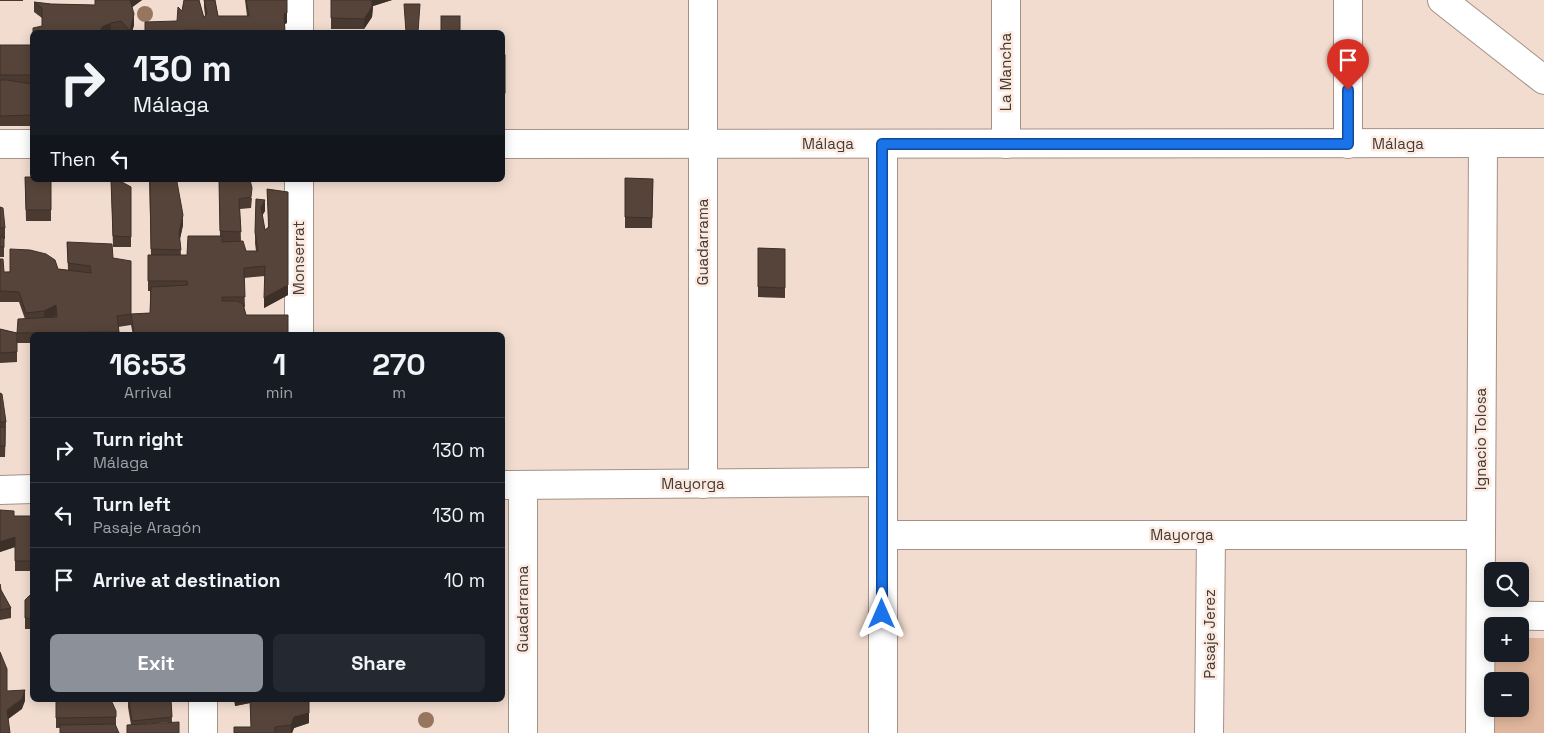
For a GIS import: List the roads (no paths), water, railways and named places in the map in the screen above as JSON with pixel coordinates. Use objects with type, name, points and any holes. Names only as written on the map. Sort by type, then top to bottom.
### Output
[{"type":"street","points":[[299,0],[299,30]]},
{"type":"street","name":"Guadarrama","points":[[703,0],[703,484]]},
{"type":"street","name":"La Mancha","points":[[1006,0],[1006,144]]},
{"type":"street","points":[[1348,0],[1348,144]]},
{"type":"street","points":[[1442,0],[1544,80]]},
{"type":"street","name":"Málaga","points":[[505,144],[1544,143]]},
{"type":"street","points":[[0,144],[30,144]]},
{"type":"street","points":[[882,144],[882,733]]},
{"type":"street","name":"Ignacio Tolosa","points":[[1480,733],[1483,144]]},
{"type":"street","name":"Monserrat","points":[[299,182],[299,332]]},
{"type":"street","name":"Mayorga","points":[[513,485],[882,482]]},
{"type":"street","name":"Guadarrama","points":[[513,485],[523,733]]},
{"type":"street","points":[[0,490],[30,489]]},
{"type":"street","name":"Mayorga","points":[[882,535],[1480,535]]},
{"type":"street","name":"Pasaje Jerez","points":[[1210,733],[1211,535]]},
{"type":"street","points":[[1481,615],[1544,616]]},
{"type":"street","points":[[202,702],[203,733]]}]
